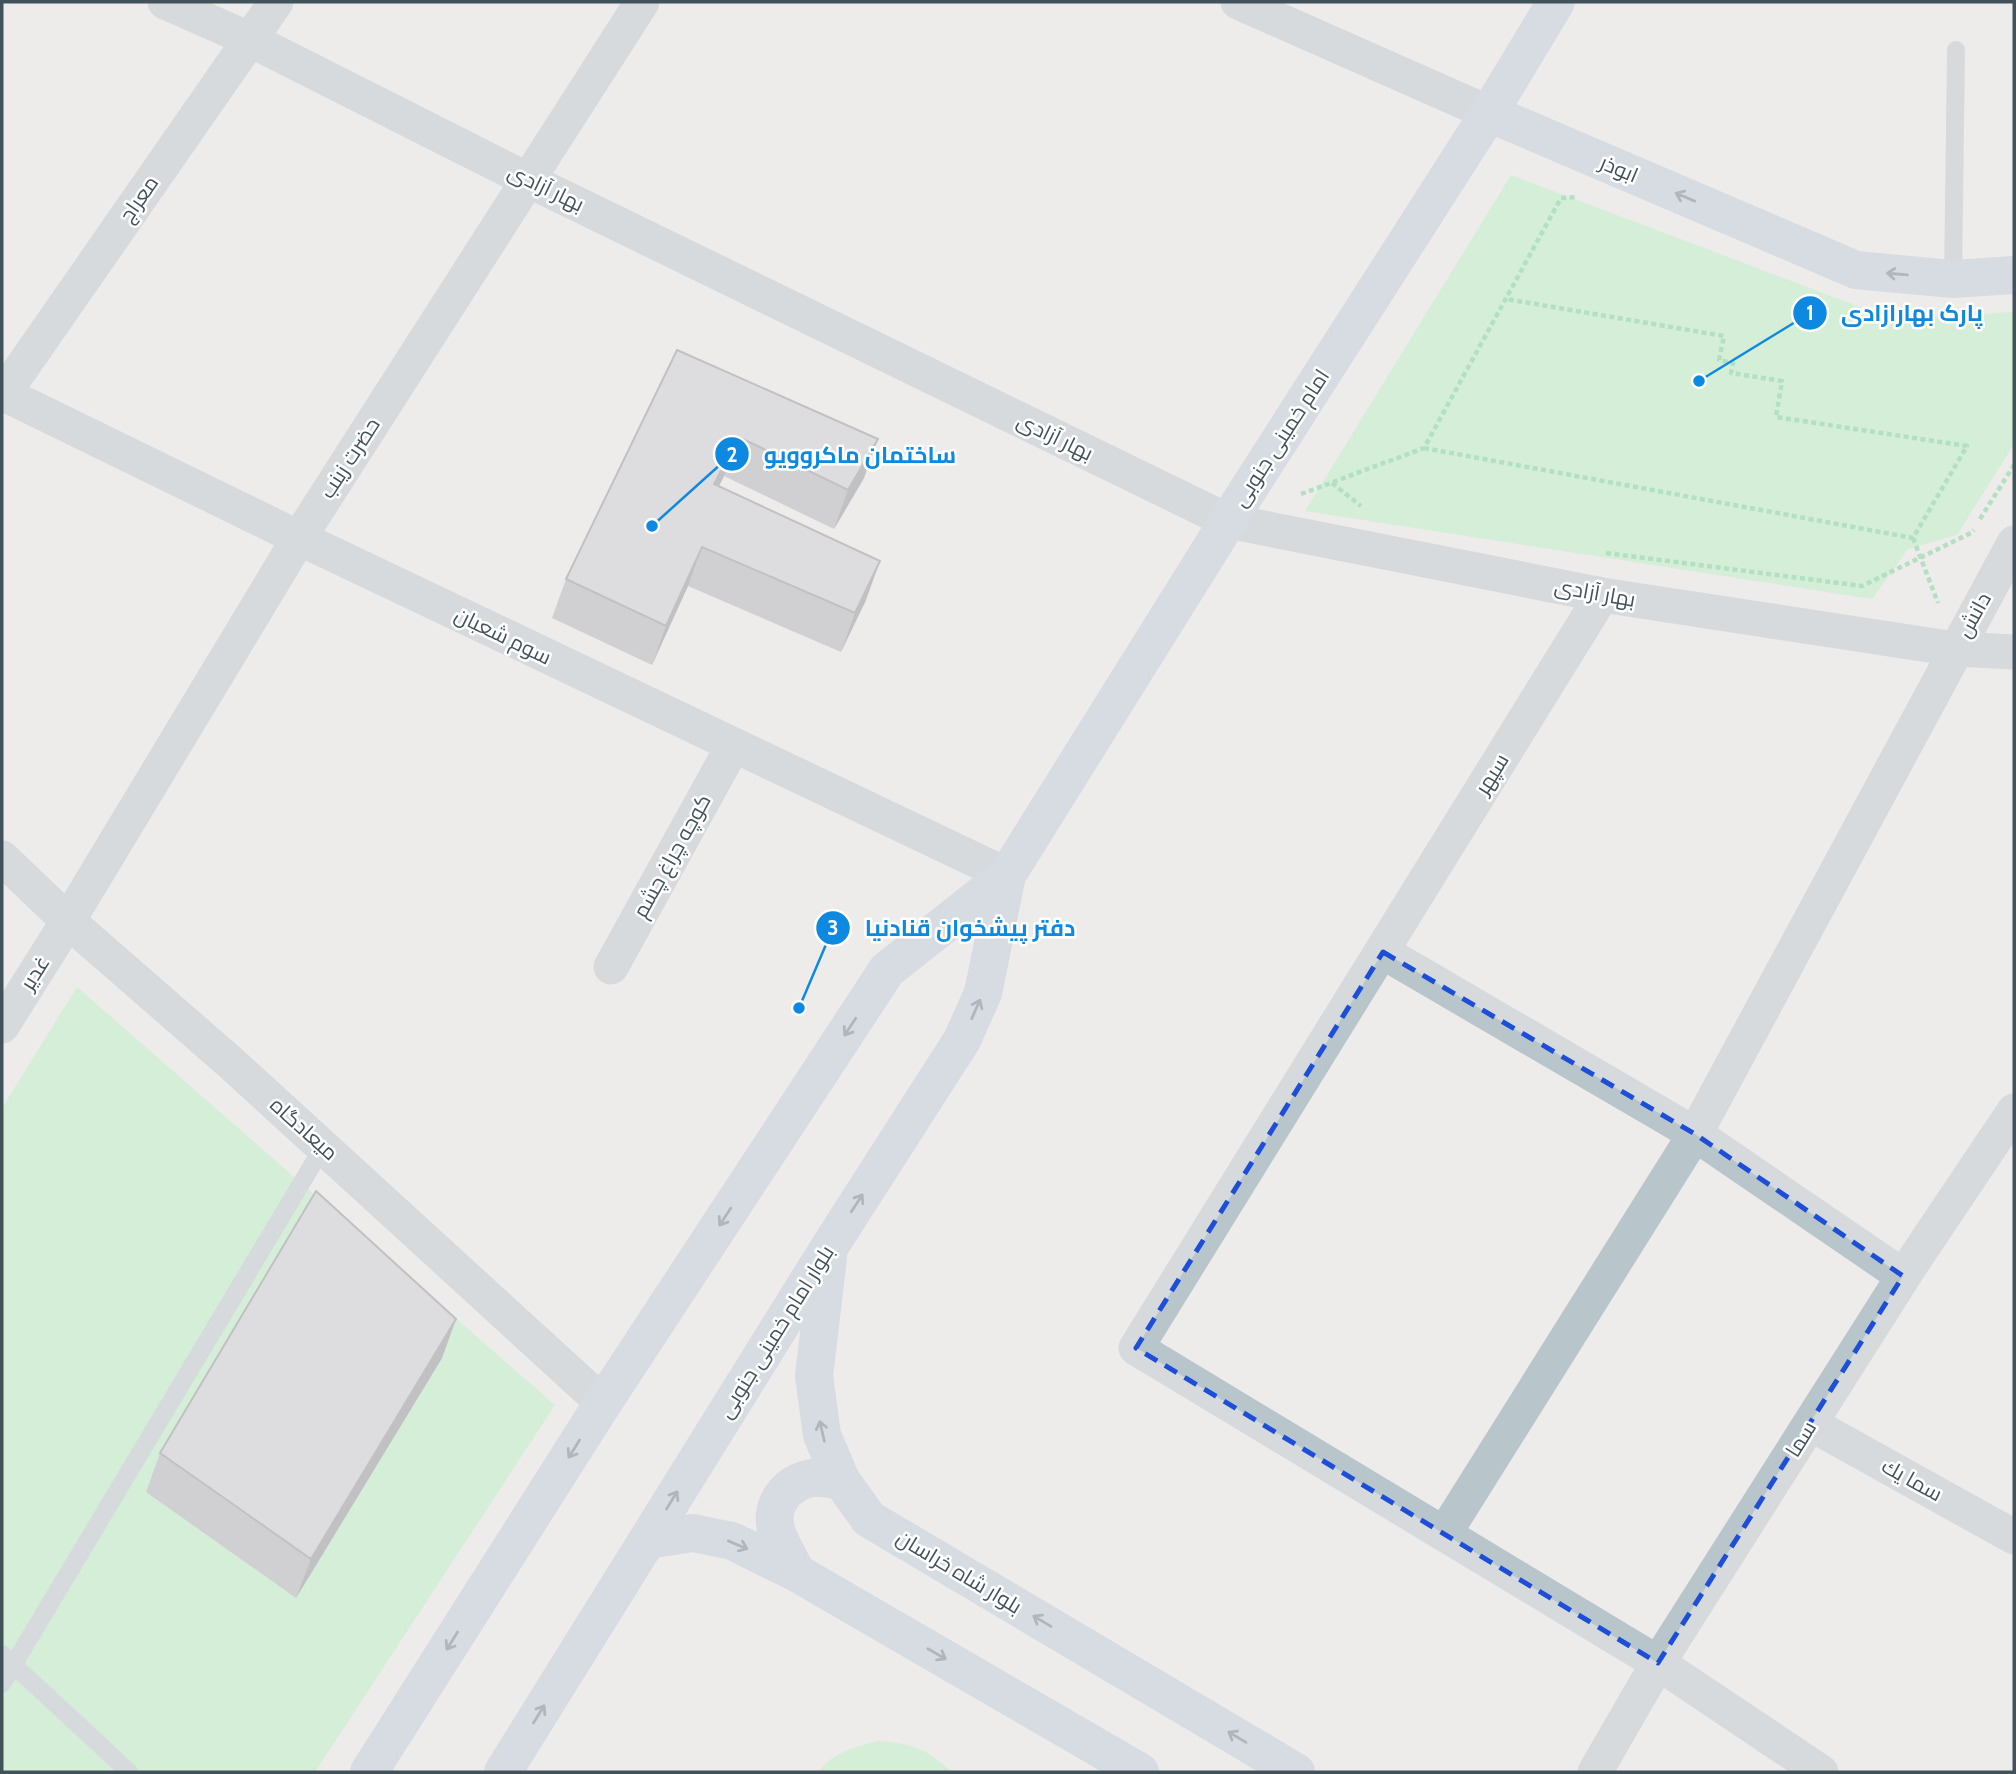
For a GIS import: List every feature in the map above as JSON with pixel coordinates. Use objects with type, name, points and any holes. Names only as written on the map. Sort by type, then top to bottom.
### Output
[{"type":"main road","name":"امام خمینی جنوبی","points":[[1007,875],[1489,113],[1556,2]]},
{"type":"main road","name":"ابوذر","points":[[1489,113],[1856,270],[1953,279],[2014,275]]},
{"type":"main road","points":[[369,1772],[603,1404],[887,970],[1007,875]]},
{"type":"main road","name":"بلوار امام خمینی جنوبی","points":[[503,1772],[830,1246],[962,1040],[983,993],[1007,875]]},
{"type":"main road","name":"بلوار شاه خراسان","points":[[830,1246],[814,1376],[822,1435],[841,1480],[869,1519],[1296,1772]]},
{"type":"main road","points":[[797,1573],[777,1532],[775,1511],[781,1495],[796,1483],[814,1478],[841,1480]]},
{"type":"main road","points":[[648,1540],[693,1533],[732,1541],[797,1573],[1140,1772]]},
{"type":"street","name":"بهار آزادی","points":[[166,2],[250,39],[528,180],[1228,522],[1602,596],[1955,649],[2014,653]]},
{"type":"street","name":"معراج","points":[[2,394],[276,2]]},
{"type":"street","name":"حضرت زینب","points":[[68,921],[299,538],[642,2]]},
{"type":"street","name":"ابوذر","points":[[1238,2],[1489,113]]},
{"type":"street","name":"سوم شعبان","points":[[2,394],[1007,875]]},
{"type":"street","name":"دانش","points":[[1444,1534],[1695,1134],[2014,543]]},
{"type":"street","name":"سپهر","points":[[1444,1534],[1136,1348],[1602,596]]},
{"type":"street","name":"کوچه چراغ چشم","points":[[611,967],[733,746]]},
{"type":"street","name":"میعادگاه","points":[[2,858],[68,921],[231,1063],[603,1404]]},
{"type":"street","name":"غدیر","points":[[2,1026],[68,921]]},
{"type":"street","points":[[1382,952],[1695,1134],[1903,1276]]},
{"type":"street","name":"سما","points":[[1595,1772],[1658,1663],[1903,1276],[2013,1114]]},
{"type":"street","name":"سما يك","points":[[1811,1424],[2014,1537]]},
{"type":"street","points":[[1444,1534],[1658,1663],[1821,1772]]},
{"type":"lane","points":[[1953,279],[1956,50]]},
{"type":"lane","points":[[2,1684],[8,1659],[323,1147]]},
{"type":"lane","points":[[8,1659],[129,1772]]},
{"type":"path","points":[[1424,448],[1561,198],[1579,197]]},
{"type":"path","points":[[1792,290],[1830,305]]},
{"type":"path","points":[[1506,299],[1724,336],[1719,360],[1733,363],[1731,373],[1782,381],[1776,417],[1967,446],[1913,538]]},
{"type":"path","points":[[1363,508],[1331,483],[1424,448],[1913,538]]},
{"type":"path","points":[[1603,552],[1862,586],[1971,533],[2014,465]]},
{"type":"path","points":[[1913,538],[1955,649]]},
{"type":"highlighted area","points":[[1383,952],[1695,1134],[1903,1276],[1658,1663],[1136,1348]]},
{"type":"green space","points":[[1511,175],[1892,319],[2014,312],[2014,444],[1957,535],[1908,549],[1872,599],[1305,511]]},
{"type":"green space","points":[[77,987],[555,1405],[315,1772],[2,1772],[2,1108]]},
{"type":"green space","points":[[878,1741],[901,1744],[926,1752],[952,1772],[819,1772],[838,1755]]},
{"type":"building","points":[[677,350],[878,439],[848,490],[739,437],[714,484],[880,561],[855,613],[702,547],[666,626],[566,579]]},
{"type":"building","points":[[316,1191],[456,1319],[311,1559],[160,1453]]},
{"type":"place","name":"پارک بهارازادی","points":[[1699,381]]},
{"type":"place","name":"ساختمان ماکروویو","points":[[652,526]]},
{"type":"place","name":"دفتر پیشخوان قنادنیا","points":[[799,1008]]}]
